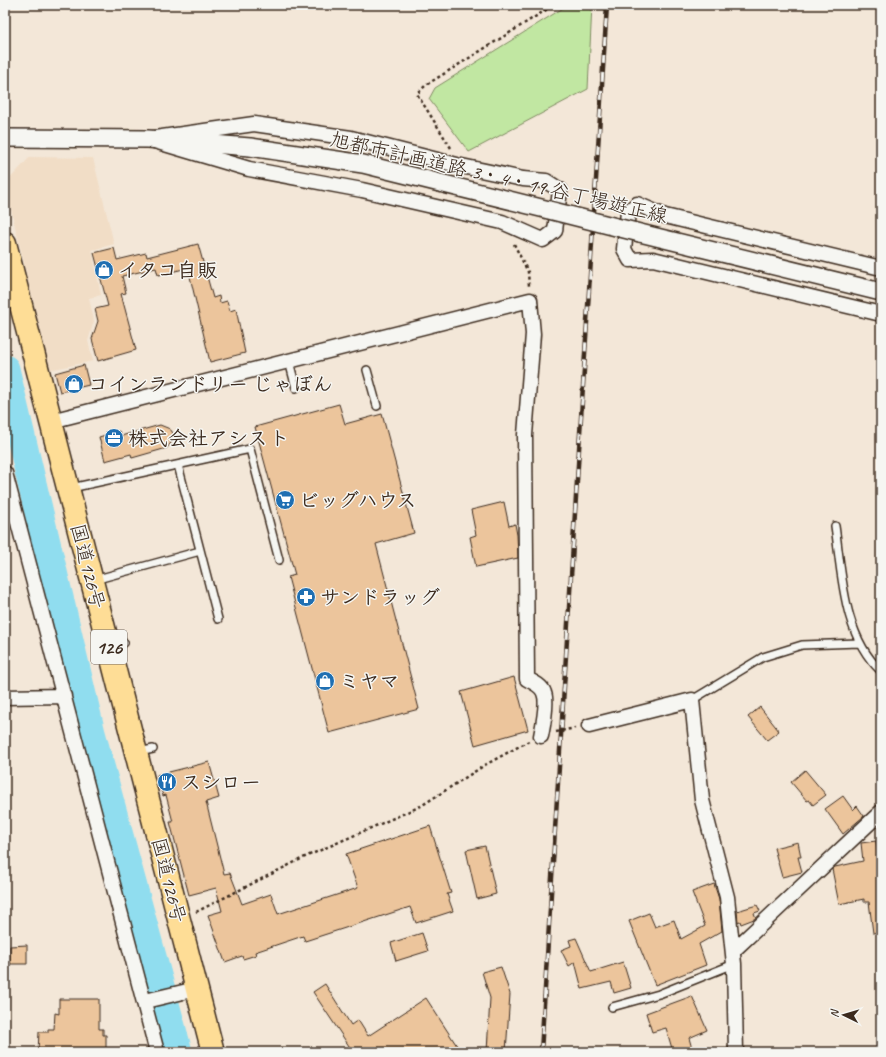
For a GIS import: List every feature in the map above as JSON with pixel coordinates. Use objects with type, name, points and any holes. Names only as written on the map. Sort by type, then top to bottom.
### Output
[{"type":"highway","name":"国道126号","points":[[5,243],[92,580],[117,645],[144,751],[179,920],[213,1052]]},
{"type":"street","points":[[254,124],[351,138],[456,165],[523,179],[546,180],[560,190],[555,231],[543,240],[502,222],[362,190],[249,169],[148,139],[254,124]]},
{"type":"street","name":"旭都市計画道路 3・4・19 谷丁場遊正線","points":[[5,138],[148,139],[250,147],[362,164],[881,292]]},
{"type":"street","points":[[881,268],[665,216],[637,204],[628,212],[624,249],[630,260],[653,259],[881,314]]},
{"type":"street","points":[[51,421],[530,300],[533,334],[525,435],[527,679],[540,687],[545,694],[541,736]]},
{"type":"street","points":[[5,473],[145,1001],[157,1052]]},
{"type":"street","points":[[5,697],[64,696]]},
{"type":"street","points":[[589,726],[692,700],[702,800],[727,897],[734,950],[736,1052]]},
{"type":"street","points":[[734,950],[881,812]]},
{"type":"street","points":[[145,1001],[196,989]]},
{"type":"lane","points":[[289,361],[296,388]]},
{"type":"lane","points":[[367,370],[377,406]]},
{"type":"lane","points":[[68,489],[250,450],[278,560]]},
{"type":"lane","points":[[178,465],[218,619]]},
{"type":"lane","points":[[834,526],[849,615],[859,643],[874,665],[881,671]]},
{"type":"lane","points":[[92,580],[200,552]]},
{"type":"lane","points":[[692,700],[763,657],[802,645],[859,643]]},
{"type":"lane","points":[[612,1007],[659,994],[734,964]]},
{"type":"path","points":[[453,152],[417,94],[426,85],[554,5]]},
{"type":"path","points":[[512,241],[528,272],[530,300]]},
{"type":"path","points":[[179,920],[305,857],[421,806],[485,765],[525,742],[541,736],[589,726]]},
{"type":"shaded area","points":[[30,157],[93,158],[114,244],[92,250],[101,295],[89,298],[94,321],[88,341],[93,361],[49,370],[5,184]]},
{"type":"green space","points":[[568,5],[592,5],[588,89],[469,152],[429,99],[435,88]]},
{"type":"building","points":[[198,244],[213,298],[219,296],[220,303],[227,301],[230,311],[236,309],[245,353],[210,362],[188,268],[158,275],[156,268],[122,276],[126,293],[121,294],[136,350],[98,361],[92,339],[98,321],[95,309],[108,306],[94,253],[114,248],[117,260],[146,253],[147,257]]},
{"type":"building","points":[[84,365],[89,385],[60,392],[55,373]]},
{"type":"building","points":[[339,404],[345,424],[382,414],[414,533],[376,544],[419,709],[329,733],[288,577],[295,575],[255,427]]},
{"type":"building","points":[[160,425],[170,429],[173,433],[174,439],[167,448],[132,458],[131,454],[105,461],[99,437],[119,431],[121,436]]},
{"type":"building","points":[[504,502],[509,526],[515,524],[518,558],[476,567],[470,537],[476,535],[471,510]]},
{"type":"building","points":[[514,677],[528,730],[475,745],[461,692]]},
{"type":"building","points":[[760,707],[779,731],[767,740],[748,717]]},
{"type":"building","points":[[209,762],[219,798],[206,802],[224,874],[230,873],[242,904],[271,894],[278,914],[358,888],[346,854],[430,826],[451,893],[447,894],[453,911],[416,923],[410,907],[305,941],[303,936],[255,952],[256,955],[243,959],[242,956],[225,962],[208,915],[222,911],[216,888],[189,895],[170,822],[173,822],[166,795],[163,796],[157,775]]},
{"type":"building","points":[[805,770],[826,795],[813,805],[809,800],[807,801],[791,782]]},
{"type":"building","points":[[843,796],[853,810],[857,806],[864,816],[843,834],[825,809]]},
{"type":"building","points":[[876,841],[879,863],[881,863],[881,932],[873,933],[869,902],[864,902],[864,899],[839,904],[832,869],[863,861],[861,843]]},
{"type":"building","points":[[798,842],[801,857],[798,857],[802,872],[782,877],[774,848]]},
{"type":"building","points":[[485,846],[496,894],[477,899],[466,850]]},
{"type":"building","points":[[714,884],[719,899],[722,931],[699,944],[706,965],[655,985],[629,921],[649,913],[655,927],[674,920],[681,939],[705,926],[692,892]]},
{"type":"building","points":[[757,905],[760,911],[754,913],[756,918],[741,924],[740,921],[738,922],[737,911]]},
{"type":"building","points":[[422,933],[428,951],[396,961],[391,943]]},
{"type":"building","points":[[576,938],[591,972],[623,962],[631,988],[614,993],[611,982],[582,989],[575,962],[569,966],[561,950],[571,946],[569,940]]},
{"type":"building","points":[[27,945],[27,964],[10,964],[10,946]]},
{"type":"building","points":[[501,967],[510,994],[506,1052],[487,1052],[490,998],[482,972]]},
{"type":"building","points":[[325,984],[351,1025],[358,1020],[368,1036],[426,998],[461,1052],[353,1052],[313,992]]},
{"type":"building","points":[[692,996],[707,1030],[689,1038],[693,1052],[673,1052],[666,1028],[652,1032],[646,1013]]},
{"type":"building","points":[[59,999],[99,999],[99,1029],[103,1029],[103,1035],[106,1035],[106,1052],[38,1052],[39,1032],[48,1032],[48,1029],[54,1029],[55,1013],[59,1014]]},
{"type":"waterway","points":[[5,369],[91,733],[178,1052]]},
{"type":"railway","points":[[541,1052],[607,5]]},
{"type":"place","name":"イタコ自販","points":[[104,270]]},
{"type":"place","name":"コインランドリー じゃぼん","points":[[74,384]]},
{"type":"place","name":"株式会社アシスト","points":[[114,438]]},
{"type":"place","name":"ビッグハウス","points":[[285,500]]},
{"type":"place","name":"サンドラッグ","points":[[306,597]]},
{"type":"place","name":"ミヤマ","points":[[325,681]]},
{"type":"place","name":"スシロー","points":[[167,782]]}]
